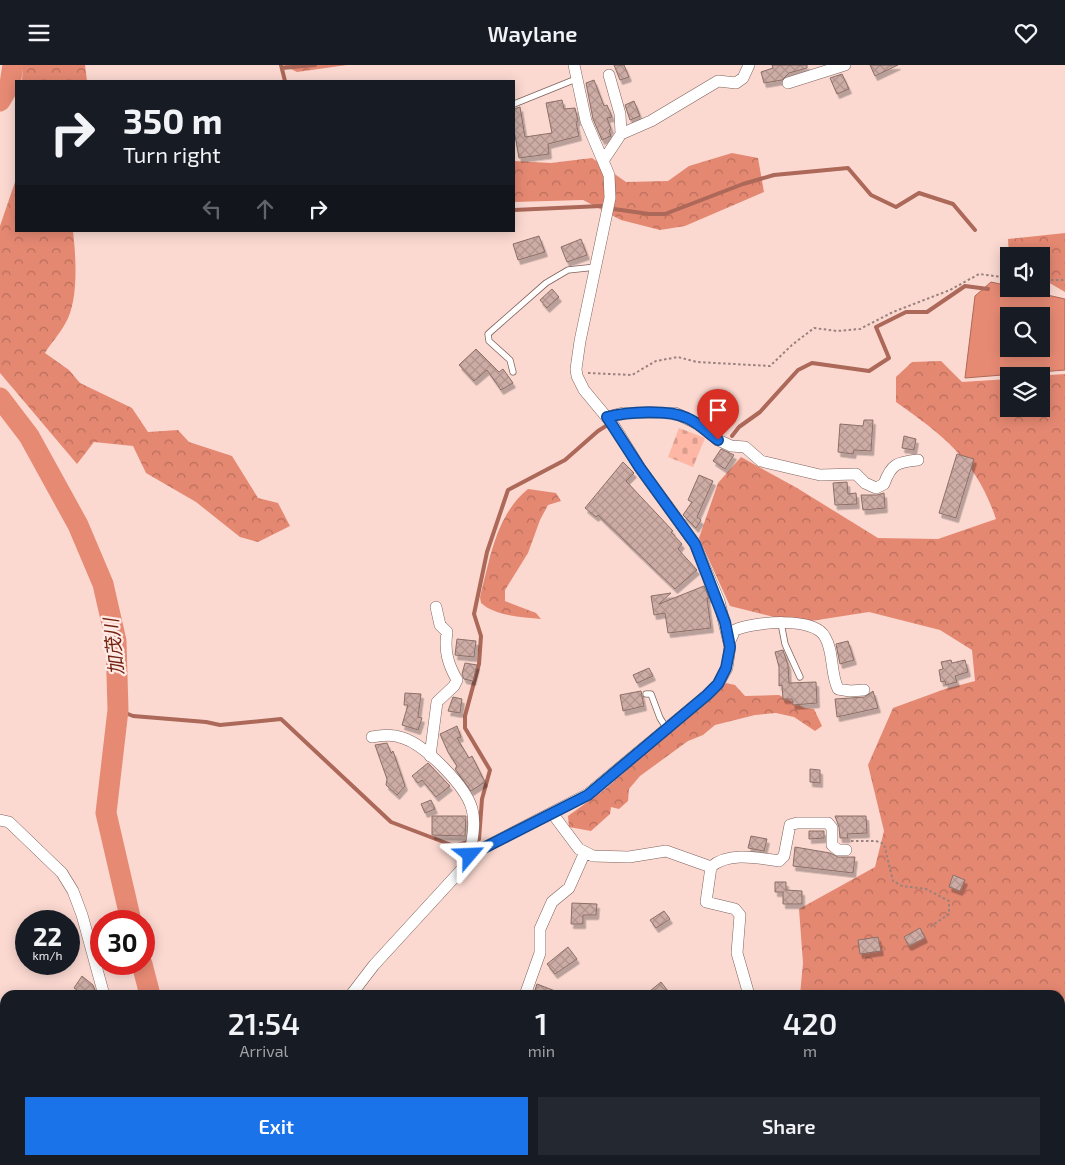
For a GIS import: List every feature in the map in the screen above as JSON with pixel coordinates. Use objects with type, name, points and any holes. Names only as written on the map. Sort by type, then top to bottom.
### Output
[{"type":"street","points":[[574,65],[586,121],[609,175],[610,197],[576,369],[584,390],[610,421],[640,468],[695,544],[718,601],[729,643]]},
{"type":"street","points":[[603,161],[621,134],[650,121],[703,88],[718,81],[736,83],[743,78],[749,65]]},
{"type":"street","points":[[788,83],[845,65]]},
{"type":"street","points":[[609,75],[620,114],[621,134]]},
{"type":"street","points":[[610,421],[623,413],[675,413],[698,424],[718,440],[731,446],[744,447],[762,461],[820,475],[856,474],[865,483],[876,488],[884,484],[889,471],[900,462],[918,460]]},
{"type":"street","points":[[430,756],[437,702],[454,686],[457,680],[448,664],[445,644],[447,632],[440,625],[436,607]]},
{"type":"street","points":[[470,855],[588,795],[667,729],[718,684],[726,668],[729,643],[735,630],[743,626],[781,623],[814,625],[825,636],[834,679],[838,689],[850,691],[864,690]]},
{"type":"street","points":[[354,990],[374,965],[463,868],[470,855],[474,827],[469,801],[452,776],[430,756],[404,738],[387,734],[372,737]]},
{"type":"street","points":[[552,813],[579,849],[593,856],[629,857],[666,851],[711,867]]},
{"type":"street","points":[[0,819],[9,822],[15,827],[62,873],[82,915],[103,990]]},
{"type":"street","points":[[748,990],[737,953],[740,915],[735,909],[706,902],[711,867],[715,863],[734,857],[779,861],[784,856],[790,825],[797,823],[828,823],[832,828],[832,845],[838,850],[846,850]]},
{"type":"street","points":[[527,990],[540,953],[540,929],[552,902],[569,889],[585,852]]},
{"type":"lane","points":[[515,104],[552,91],[576,79]]},
{"type":"lane","points":[[513,372],[510,360],[489,341],[488,334],[546,283],[568,270],[596,267]]},
{"type":"lane","points":[[781,623],[785,645],[800,677]]},
{"type":"lane","points":[[646,694],[651,694],[660,718],[667,729]]},
{"type":"path","points":[[576,369],[595,375],[632,375],[656,361],[678,357],[704,363],[770,366],[792,345],[814,328],[837,331],[860,329],[893,312],[950,290],[979,274],[1000,277]]},
{"type":"path","points":[[1050,280],[1065,280]]},
{"type":"path","points":[[832,840],[876,841],[884,844],[893,881],[902,886],[926,889],[949,901],[948,914],[930,927]]},
{"type":"green space","points":[[23,65],[85,65],[87,80],[22,80]]},
{"type":"green space","points":[[283,65],[347,65],[297,72]]},
{"type":"green space","points":[[732,153],[758,158],[764,192],[685,226],[660,230],[621,220],[583,200],[515,202],[515,161],[551,163],[592,158],[626,182],[668,181],[689,166]]},
{"type":"green space","points":[[15,182],[15,232],[73,232],[75,279],[73,303],[65,324],[45,353],[69,370],[80,383],[132,408],[148,432],[178,430],[189,442],[232,456],[258,498],[278,503],[290,526],[258,542],[240,537],[196,502],[146,473],[133,446],[94,442],[77,464],[0,373],[0,226]]},
{"type":"green space","points":[[1065,233],[1065,292],[1050,283],[1050,247],[1008,247],[1008,239]]},
{"type":"green space","points":[[941,361],[962,382],[1000,380],[1000,417],[1050,417],[1050,375],[1065,374],[1065,990],[800,990],[803,963],[799,909],[875,867],[884,831],[868,765],[893,708],[945,689],[975,681],[972,650],[940,630],[869,612],[798,623],[730,606],[699,538],[718,483],[741,457],[797,488],[878,538],[938,539],[996,519],[988,498],[968,465],[943,438],[896,402],[896,377],[912,362]]},
{"type":"green space","points":[[679,428],[705,438],[693,467],[668,457]]},
{"type":"green space","points":[[528,489],[556,493],[561,501],[548,505],[540,520],[528,553],[505,590],[505,601],[536,613],[541,619],[494,611],[481,603],[480,597],[491,553],[501,525],[508,511]]},
{"type":"green space","points":[[726,683],[735,685],[745,696],[779,695],[805,708],[814,709],[822,726],[815,731],[794,717],[776,713],[755,715],[715,725],[703,735],[688,741],[640,776],[629,789],[628,801],[619,809],[611,807],[610,814],[591,831],[569,827],[568,816],[604,790]]},
{"type":"shaded area","points":[[991,282],[1000,284],[1000,297],[1050,296],[1065,299],[1065,370],[1050,371],[1050,367],[1000,367],[1000,375],[965,378],[975,296]]},
{"type":"building","points":[[614,65],[624,65],[629,77],[620,80]]},
{"type":"building","points":[[772,65],[807,65],[807,68],[789,73],[782,80],[764,83],[761,72],[773,68]]},
{"type":"building","points":[[870,65],[898,65],[875,76]]},
{"type":"building","points":[[842,74],[849,89],[837,94],[830,78]]},
{"type":"building","points":[[594,80],[604,106],[607,105],[612,117],[607,118],[611,129],[609,130],[611,136],[602,140],[593,119],[586,83]]},
{"type":"building","points":[[562,100],[564,109],[575,108],[579,136],[548,144],[549,154],[519,158],[515,136],[515,109],[520,107],[525,137],[552,133],[546,103]]},
{"type":"building","points":[[634,101],[640,116],[630,120],[625,105]]},
{"type":"building","points":[[539,236],[545,252],[518,260],[513,244]]},
{"type":"building","points":[[581,239],[587,255],[567,262],[561,247]]},
{"type":"building","points":[[552,289],[559,297],[547,308],[540,300]]},
{"type":"building","points":[[476,349],[499,372],[503,369],[513,383],[501,390],[487,370],[474,381],[459,365]]},
{"type":"building","points":[[864,420],[873,420],[871,451],[854,450],[853,454],[838,452],[840,424],[863,426]]},
{"type":"building","points":[[904,436],[916,439],[914,450],[902,448]]},
{"type":"building","points":[[721,449],[734,455],[725,469],[713,461]]},
{"type":"building","points":[[957,454],[974,459],[956,518],[939,513]]},
{"type":"building","points":[[623,462],[634,473],[626,481],[673,531],[671,532],[682,544],[678,549],[697,570],[675,589],[598,515],[596,517],[585,508]]},
{"type":"building","points":[[699,475],[713,481],[697,517],[701,520],[696,528],[683,515],[692,502],[688,500]]},
{"type":"building","points":[[847,482],[848,494],[856,493],[857,504],[835,505],[833,483]]},
{"type":"building","points":[[884,493],[885,508],[863,510],[861,495]]},
{"type":"building","points":[[704,586],[709,598],[707,598],[711,628],[668,633],[665,613],[654,615],[651,596],[671,593],[659,604]]},
{"type":"building","points":[[457,639],[476,641],[474,657],[455,655]]},
{"type":"building","points":[[848,641],[854,660],[840,664],[836,644]]},
{"type":"building","points":[[783,650],[788,665],[789,683],[816,682],[817,703],[793,705],[792,699],[783,699],[782,685],[779,686],[779,667],[775,652]]},
{"type":"building","points":[[951,660],[952,663],[965,660],[968,672],[955,676],[957,682],[946,685],[945,681],[941,682],[939,670],[943,669],[941,662]]},
{"type":"building","points":[[465,663],[477,665],[473,681],[464,679],[462,674]]},
{"type":"building","points":[[649,668],[653,676],[637,683],[633,675]]},
{"type":"building","points":[[641,691],[644,706],[623,711],[620,695]]},
{"type":"building","points":[[873,691],[878,708],[837,717],[835,699],[865,697]]},
{"type":"building","points":[[405,693],[421,694],[418,717],[422,718],[418,730],[402,725],[408,705],[404,705]]},
{"type":"building","points":[[453,697],[462,699],[460,713],[448,711]]},
{"type":"building","points":[[457,726],[461,737],[457,738],[469,758],[472,756],[485,782],[471,791],[455,769],[457,766],[440,734]]},
{"type":"building","points":[[387,743],[391,753],[393,751],[405,786],[397,795],[386,785],[387,779],[375,745]]},
{"type":"building","points":[[428,763],[450,786],[436,797],[422,780],[418,783],[412,776]]},
{"type":"building","points":[[810,769],[820,770],[820,783],[810,782]]},
{"type":"building","points":[[431,800],[435,809],[425,813],[421,804]]},
{"type":"building","points":[[432,816],[466,816],[465,836],[432,835]]},
{"type":"building","points":[[835,816],[866,816],[867,833],[847,834],[848,838],[840,838]]},
{"type":"building","points":[[809,831],[824,831],[824,838],[809,839]]},
{"type":"building","points":[[751,836],[767,839],[764,851],[748,848]]},
{"type":"building","points":[[795,847],[830,853],[838,857],[855,857],[853,873],[793,866]]},
{"type":"building","points":[[953,875],[965,880],[960,891],[949,887]]},
{"type":"building","points":[[775,882],[786,882],[786,890],[802,891],[802,904],[783,904],[783,892],[775,892]]},
{"type":"building","points":[[572,903],[597,904],[596,915],[583,915],[583,924],[571,924]]},
{"type":"building","points":[[664,911],[670,919],[656,928],[650,920]]},
{"type":"building","points":[[920,928],[925,938],[909,946],[904,937]]},
{"type":"building","points":[[878,937],[881,951],[860,954],[858,940]]},
{"type":"building","points":[[568,947],[577,959],[555,974],[547,964]]},
{"type":"building","points":[[82,976],[93,985],[95,990],[77,990],[74,988]]},
{"type":"building","points":[[661,982],[667,990],[651,990]]},
{"type":"building","points":[[537,984],[553,990],[535,990]]},
{"type":"waterway","name":"加茂川","points":[[0,101],[10,84],[13,65]]},
{"type":"waterway","points":[[281,65],[285,80]]},
{"type":"waterway","points":[[282,68],[315,65]]},
{"type":"waterway","points":[[614,209],[649,214],[665,214],[743,184],[774,175],[848,168],[871,195],[896,207],[919,193],[953,204],[975,230]]},
{"type":"waterway","points":[[515,210],[601,206]]},
{"type":"waterway","points":[[732,436],[739,427],[760,412],[798,370],[812,363],[869,371],[889,358],[876,327],[906,312],[927,312],[965,286],[988,289]]},
{"type":"waterway","name":"加茂川","points":[[0,398],[29,436],[78,525],[103,584],[116,641],[118,710],[106,813],[128,910]]},
{"type":"waterway","points":[[118,710],[133,716],[206,722],[220,725],[281,719],[391,822],[454,846],[479,839],[482,799],[490,770],[465,728],[465,716],[479,664],[481,636],[474,614],[487,552],[508,490],[565,460],[598,431],[609,424]]},
{"type":"waterway","name":"加茂川","points":[[145,975],[149,990]]},
{"type":"route","points":[[470,855],[588,795],[718,684],[726,668],[730,647],[718,601],[695,544],[640,468],[607,417],[623,413],[675,413],[687,417],[718,440]]}]
